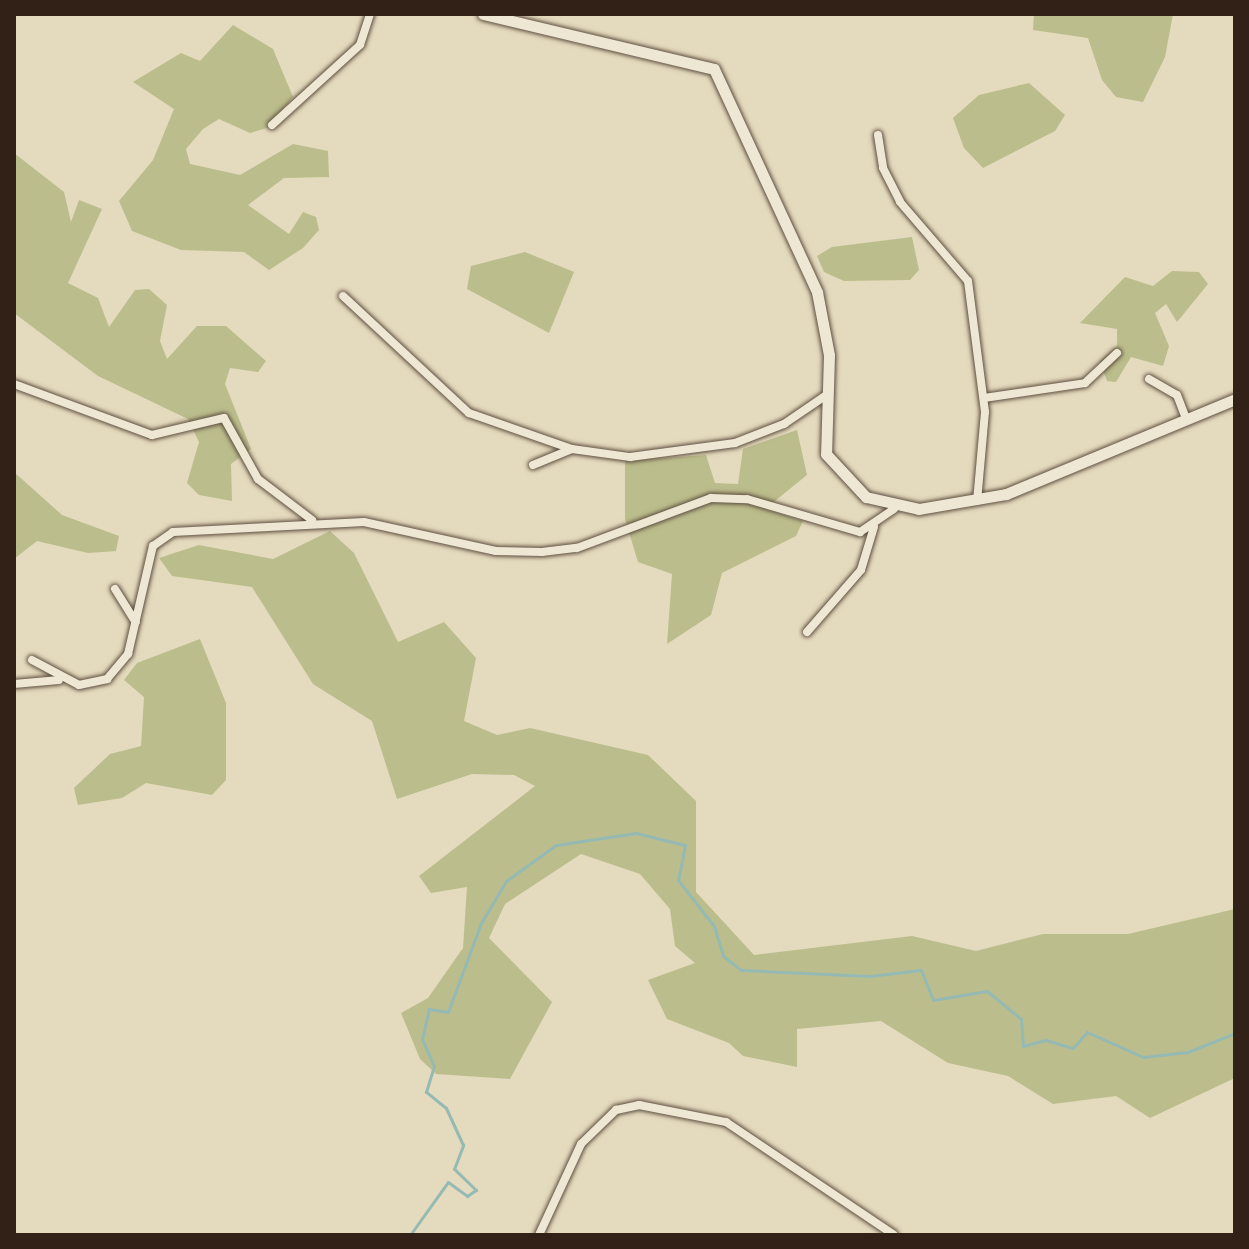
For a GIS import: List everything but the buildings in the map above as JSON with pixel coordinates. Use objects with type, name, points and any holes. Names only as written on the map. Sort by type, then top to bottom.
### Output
[{"type":"main road","points":[[483,14],[714,69],[817,292],[828,394],[826,454],[852,488],[894,509],[977,502],[1235,399]]},
{"type":"street","points":[[272,125],[360,45],[370,14]]},
{"type":"street","points":[[878,135],[883,168],[900,202],[968,281],[984,398],[977,502]]},
{"type":"street","points":[[343,296],[469,413],[572,449],[630,457],[735,443],[784,424],[828,394]]},
{"type":"street","points":[[984,398],[1085,383],[1117,353]]},
{"type":"street","points":[[1149,379],[1177,395],[1186,419]]},
{"type":"street","points":[[14,384],[152,435],[224,418],[258,479],[313,521]]},
{"type":"street","points":[[533,465],[572,449]]},
{"type":"street","points":[[14,684],[64,680],[101,684],[128,654],[161,537],[313,521],[395,525],[520,553],[577,548],[729,496],[848,531],[874,527]]},
{"type":"street","points":[[807,632],[861,570],[874,527],[894,509]]},
{"type":"street","points":[[115,589],[136,622]]},
{"type":"street","points":[[32,660],[64,680]]},
{"type":"street","points":[[539,1235],[581,1144],[616,1110],[639,1105],[726,1122],[894,1235]]},
{"type":"green space","points":[[1034,14],[1173,14],[1165,57],[1143,102],[1116,97],[1102,80],[1088,38],[1033,30]]},
{"type":"green space","points":[[233,25],[273,49],[293,97],[267,128],[250,133],[219,119],[203,129],[186,149],[190,164],[240,175],[293,144],[328,151],[329,177],[284,178],[248,205],[289,234],[303,212],[316,217],[319,230],[303,248],[269,270],[244,252],[181,250],[132,231],[119,201],[153,160],[174,109],[133,82],[181,53],[200,61]]},
{"type":"green space","points":[[1029,83],[1065,115],[1055,131],[983,168],[964,148],[953,118],[979,95]]},
{"type":"green space","points":[[14,153],[64,192],[71,222],[79,200],[102,209],[68,283],[98,298],[109,327],[135,290],[149,289],[167,305],[160,341],[167,359],[197,326],[226,326],[266,361],[258,372],[230,368],[225,384],[251,449],[231,464],[232,501],[199,495],[187,483],[199,442],[188,419],[98,376],[14,313]]},
{"type":"green space","points":[[912,237],[919,270],[910,280],[844,281],[824,272],[817,256],[832,247]]},
{"type":"green space","points":[[525,252],[574,272],[549,333],[467,289],[471,266]]},
{"type":"green space","points":[[1172,271],[1199,272],[1208,284],[1177,322],[1166,304],[1155,313],[1169,346],[1163,366],[1131,357],[1116,382],[1107,381],[1100,361],[1117,346],[1117,329],[1080,323],[1125,277],[1153,286]]},
{"type":"green space","points":[[797,430],[807,475],[765,509],[803,521],[796,536],[722,573],[711,615],[667,644],[672,574],[638,562],[625,519],[625,461],[706,455],[715,483],[738,484],[743,449]]},
{"type":"green space","points":[[14,472],[62,515],[119,536],[116,551],[88,553],[37,541],[14,559]]},
{"type":"green space","points":[[330,531],[354,553],[398,642],[444,622],[476,658],[464,721],[497,735],[530,728],[648,755],[696,801],[696,892],[754,955],[912,936],[976,951],[1043,934],[1128,934],[1235,909],[1235,1078],[1150,1118],[1116,1096],[1053,1104],[1008,1076],[948,1063],[881,1021],[797,1029],[797,1067],[743,1056],[729,1043],[667,1019],[648,980],[695,963],[675,946],[670,909],[640,874],[581,854],[505,904],[489,938],[552,1002],[510,1079],[436,1074],[420,1059],[401,1013],[428,998],[463,948],[467,887],[431,893],[419,876],[535,786],[514,775],[472,774],[397,799],[372,721],[313,684],[252,587],[172,576],[159,558],[199,545],[273,559]]},
{"type":"green space","points":[[200,639],[226,703],[226,780],[212,795],[146,783],[122,798],[78,805],[74,788],[110,754],[141,746],[144,697],[124,680],[137,663]]},
{"type":"waterway","points":[[410,1235],[448,1182],[467,1196],[476,1190],[454,1169],[463,1145],[446,1108],[426,1092],[434,1066],[422,1039],[429,1009],[448,1012],[481,923],[506,881],[556,845],[636,833],[685,845],[678,880],[714,926],[723,956],[741,970],[870,976],[921,970],[933,1000],[987,991],[1021,1019],[1023,1046],[1046,1040],[1073,1048],[1087,1032],[1143,1057],[1188,1052],[1235,1033]]}]
